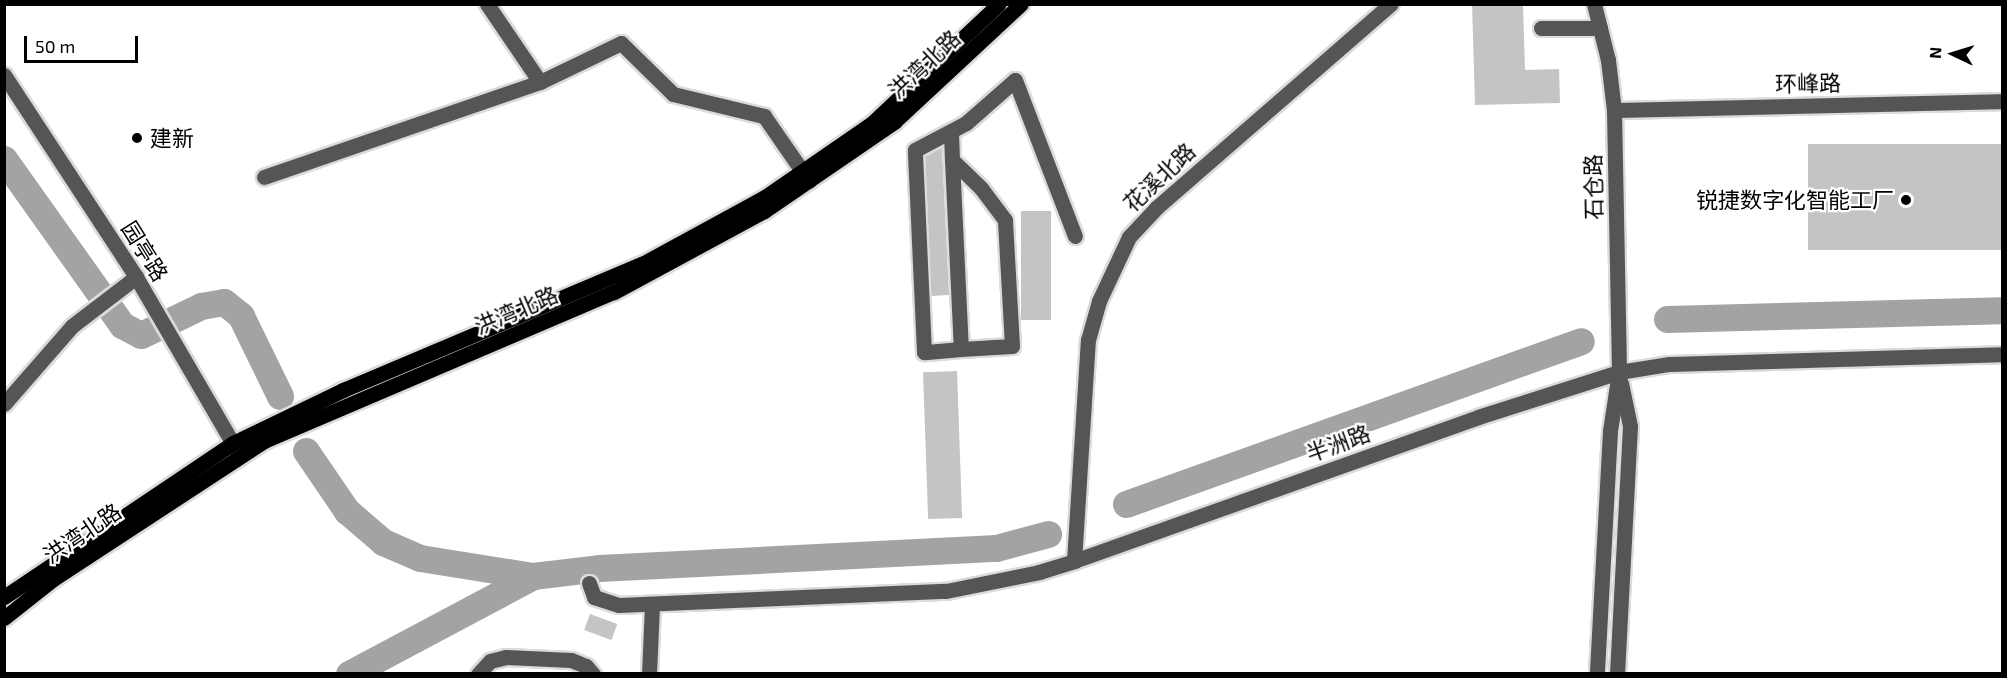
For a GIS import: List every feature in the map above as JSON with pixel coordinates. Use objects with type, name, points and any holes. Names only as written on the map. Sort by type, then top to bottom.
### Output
[{"type":"main road","name":"洪湾北路","points":[[4,597],[237,449],[614,292],[736,228],[806,177],[876,119],[999,4]]},
{"type":"main road","name":"洪湾北路","points":[[806,177],[894,122],[1021,4]]},
{"type":"main road","name":"洪湾北路","points":[[4,618],[52,579],[237,449]]},
{"type":"street","points":[[487,4],[540,82]]},
{"type":"street","name":"花溪北路","points":[[1074,561],[1088,340],[1100,301],[1129,237],[1156,208],[1391,4]]},
{"type":"street","name":"石仓路","points":[[1594,4],[1614,110],[1619,372],[1610,431],[1597,674]]},
{"type":"street","points":[[1541,28],[1600,28]]},
{"type":"street","points":[[264,177],[540,82],[621,43],[673,94],[764,116],[806,177]]},
{"type":"street","name":"园亭路","points":[[4,75],[136,277],[237,449]]},
{"type":"street","points":[[952,160],[996,207],[1009,234],[1012,346],[924,352],[915,150],[951,132],[982,111],[1015,80],[1075,236]]},
{"type":"street","name":"环峰路","points":[[1614,110],[2002,101]]},
{"type":"street","points":[[951,132],[961,349]]},
{"type":"street","points":[[4,404],[72,326],[136,277]]},
{"type":"street","name":"半洲路","points":[[589,583],[594,597],[606,603],[652,604],[912,595],[1008,579],[1074,561],[1478,417],[1619,372],[1669,363],[2002,354]]},
{"type":"street","name":"石仓路","points":[[1617,674],[1630,426],[1619,372]]},
{"type":"street","points":[[649,674],[652,604]]},
{"type":"street","points":[[478,674],[490,661],[506,657],[571,660],[586,666],[592,674]]},
{"type":"building","points":[[1472,4],[1523,4],[1525,70],[1559,69],[1560,103],[1475,105]]},
{"type":"building","name":"锐捷数字化智能工厂","points":[[1808,144],[2002,144],[2002,250],[1808,250]]},
{"type":"building","points":[[937,149],[942,149],[949,295],[931,296],[925,156]]},
{"type":"building","points":[[1021,211],[1051,211],[1051,320],[1021,320]]},
{"type":"building","points":[[957,371],[962,518],[928,519],[923,372]]},
{"type":"building","points":[[590,614],[617,624],[611,640],[584,630]]},
{"type":"waterway","points":[[4,159],[122,325],[141,335],[201,306],[224,302],[241,316],[280,396]]},
{"type":"waterway","points":[[1667,319],[2002,310]]},
{"type":"waterway","points":[[1126,504],[1581,341]]},
{"type":"waterway","points":[[306,451],[347,511],[383,542],[420,558],[533,576]]},
{"type":"waterway","points":[[349,674],[533,576],[599,568],[996,548],[1048,534]]},
{"type":"place","name":"建新","points":[[137,138]]},
{"type":"place","name":"锐捷数字化智能工厂","points":[[1906,200]]}]
